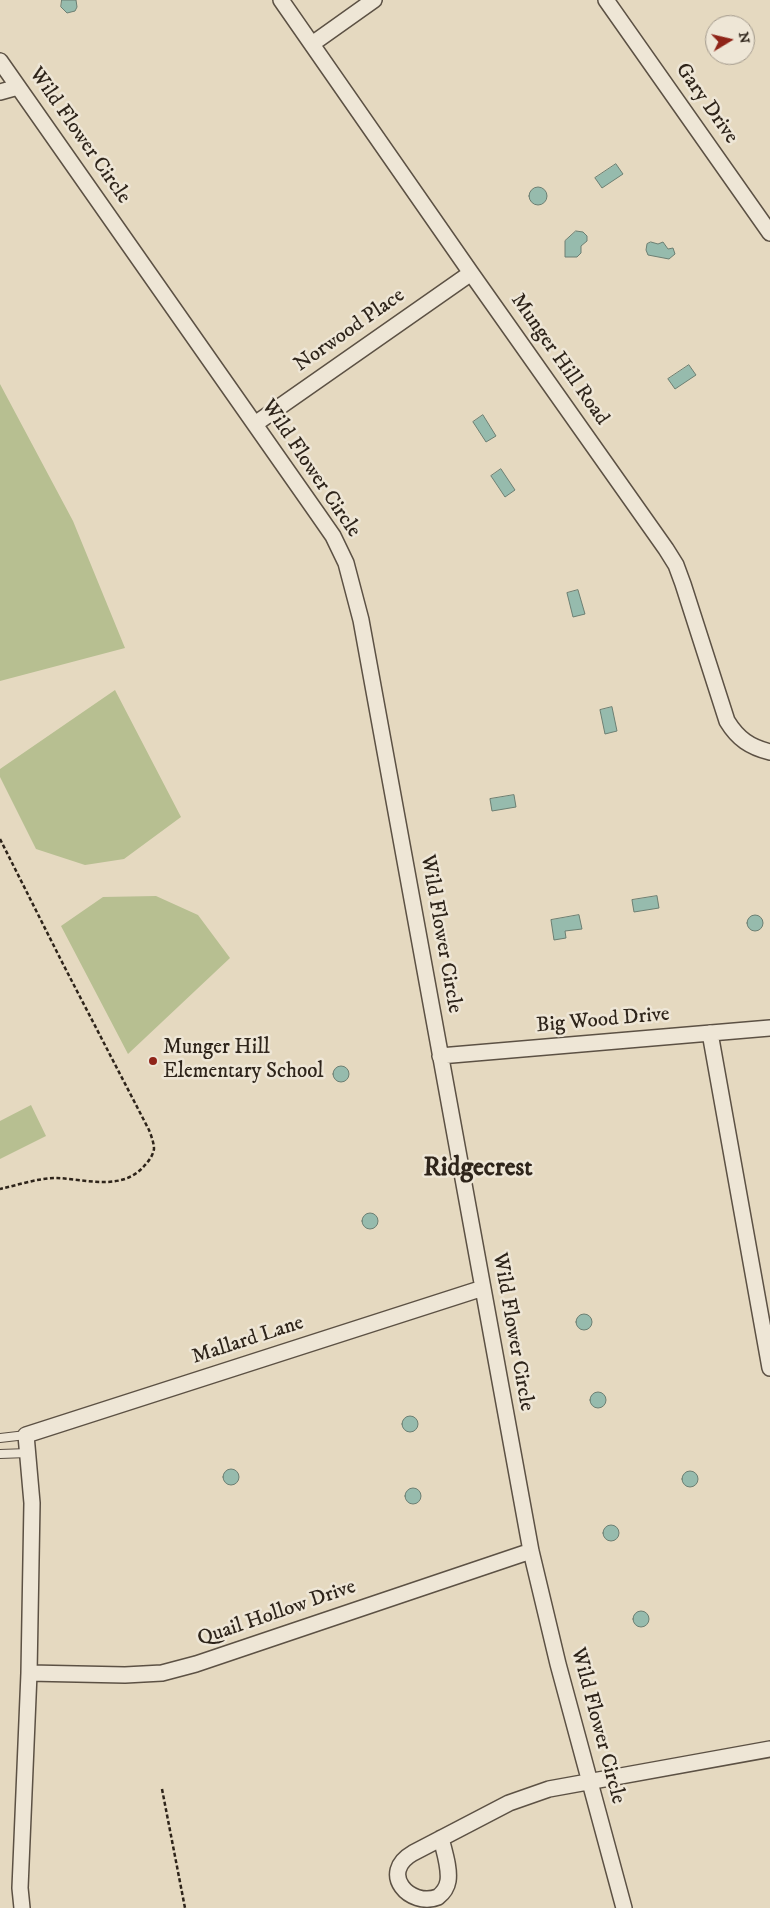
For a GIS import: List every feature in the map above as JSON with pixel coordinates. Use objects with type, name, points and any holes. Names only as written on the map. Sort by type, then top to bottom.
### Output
[{"type":"street","name":"Munger Hill Road","points":[[282,0],[471,273],[650,524],[676,565],[721,704],[734,732],[743,741],[757,749],[770,752]]},
{"type":"street","points":[[312,44],[374,0]]},
{"type":"street","name":"Gary Drive","points":[[606,0],[770,233]]},
{"type":"street","name":"Wild Flower Circle","points":[[0,61],[333,536],[346,563],[361,620],[531,1551],[558,1664],[624,1908]]},
{"type":"street","points":[[0,92],[18,87]]},
{"type":"street","name":"Norwood Place","points":[[255,424],[471,273]]},
{"type":"street","name":"Big Wood Drive","points":[[440,1056],[770,1028]]},
{"type":"street","points":[[710,1033],[770,1368]]},
{"type":"street","name":"Mallard Lane","points":[[26,1435],[483,1288]]},
{"type":"street","points":[[22,1908],[20,1888],[29,1673],[32,1503],[26,1435]]},
{"type":"street","name":"Quail Hollow Drive","points":[[29,1673],[125,1675],[162,1673],[196,1664],[531,1551]]},
{"type":"street","points":[[441,1838],[509,1803],[549,1789],[590,1780],[770,1749]]},
{"type":"lane","points":[[0,1438],[26,1435]]},
{"type":"lane","points":[[0,1454],[28,1453]]},
{"type":"path","points":[[0,839],[149,1130],[154,1148],[150,1159],[140,1171],[123,1179],[109,1182],[93,1182],[57,1178],[25,1183],[0,1190]]},
{"type":"path","points":[[162,1789],[185,1908]]},
{"type":"shaded area","points":[[62,0],[76,0],[77,7],[75,11],[67,13],[61,7]]},
{"type":"shaded area","points":[[616,164],[623,174],[602,188],[595,178]]},
{"type":"shaded area","points":[[538,187],[544,190],[547,196],[544,202],[538,205],[532,202],[529,196],[532,190]]},
{"type":"shaded area","points":[[576,231],[583,232],[587,236],[587,241],[581,246],[581,253],[577,257],[565,257],[565,241]]},
{"type":"shaded area","points":[[651,242],[658,244],[663,242],[668,249],[673,248],[675,254],[669,259],[648,255],[646,250],[647,244]]},
{"type":"shaded area","points":[[689,365],[696,375],[675,389],[668,379]]},
{"type":"shaded area","points":[[0,384],[73,521],[125,648],[0,681]]},
{"type":"shaded area","points":[[483,415],[496,436],[486,442],[473,422]]},
{"type":"shaded area","points":[[501,469],[515,490],[505,497],[491,476]]},
{"type":"shaded area","points":[[578,590],[585,614],[573,617],[567,593]]},
{"type":"shaded area","points":[[115,690],[181,817],[124,859],[85,865],[36,849],[0,777],[0,769]]},
{"type":"shaded area","points":[[612,707],[617,731],[605,734],[600,710]]},
{"type":"shaded area","points":[[514,795],[516,807],[492,811],[490,799]]},
{"type":"shaded area","points":[[156,896],[198,915],[230,958],[128,1054],[61,926],[103,897]]},
{"type":"shaded area","points":[[657,896],[659,908],[634,912],[632,900]]},
{"type":"shaded area","points":[[579,915],[582,929],[565,931],[566,938],[554,940],[551,920]]},
{"type":"shaded area","points":[[755,915],[761,917],[763,923],[761,929],[755,931],[749,929],[747,923],[749,917]]},
{"type":"shaded area","points":[[341,1066],[347,1068],[349,1074],[347,1080],[341,1082],[335,1080],[333,1074],[335,1068]]},
{"type":"shaded area","points":[[31,1105],[46,1136],[0,1159],[0,1121]]},
{"type":"shaded area","points":[[370,1213],[376,1215],[378,1221],[376,1227],[370,1229],[364,1227],[362,1221],[364,1215]]},
{"type":"shaded area","points":[[584,1314],[590,1316],[592,1322],[590,1328],[584,1330],[578,1328],[576,1322],[578,1316]]},
{"type":"shaded area","points":[[598,1392],[604,1394],[606,1400],[604,1406],[598,1408],[592,1406],[590,1400],[592,1394]]},
{"type":"shaded area","points":[[410,1416],[416,1418],[418,1424],[416,1430],[410,1432],[404,1430],[402,1424],[404,1418]]},
{"type":"shaded area","points":[[231,1469],[237,1471],[239,1477],[237,1483],[231,1485],[225,1483],[223,1477],[225,1471]]},
{"type":"shaded area","points":[[690,1471],[696,1473],[698,1479],[696,1485],[690,1487],[684,1485],[682,1479],[684,1473]]},
{"type":"shaded area","points":[[413,1488],[419,1490],[421,1496],[419,1502],[413,1504],[407,1502],[405,1496],[407,1490]]},
{"type":"shaded area","points":[[611,1525],[617,1527],[619,1533],[617,1539],[611,1541],[605,1539],[603,1533],[605,1527]]},
{"type":"shaded area","points":[[641,1611],[647,1613],[649,1619],[647,1625],[641,1627],[635,1625],[633,1619],[635,1613]]},
{"type":"place","name":"Munger Hill Elementary School","points":[[153,1061]]},
{"type":"district","name":"Ridgecrest","points":[[478,1170]]}]
